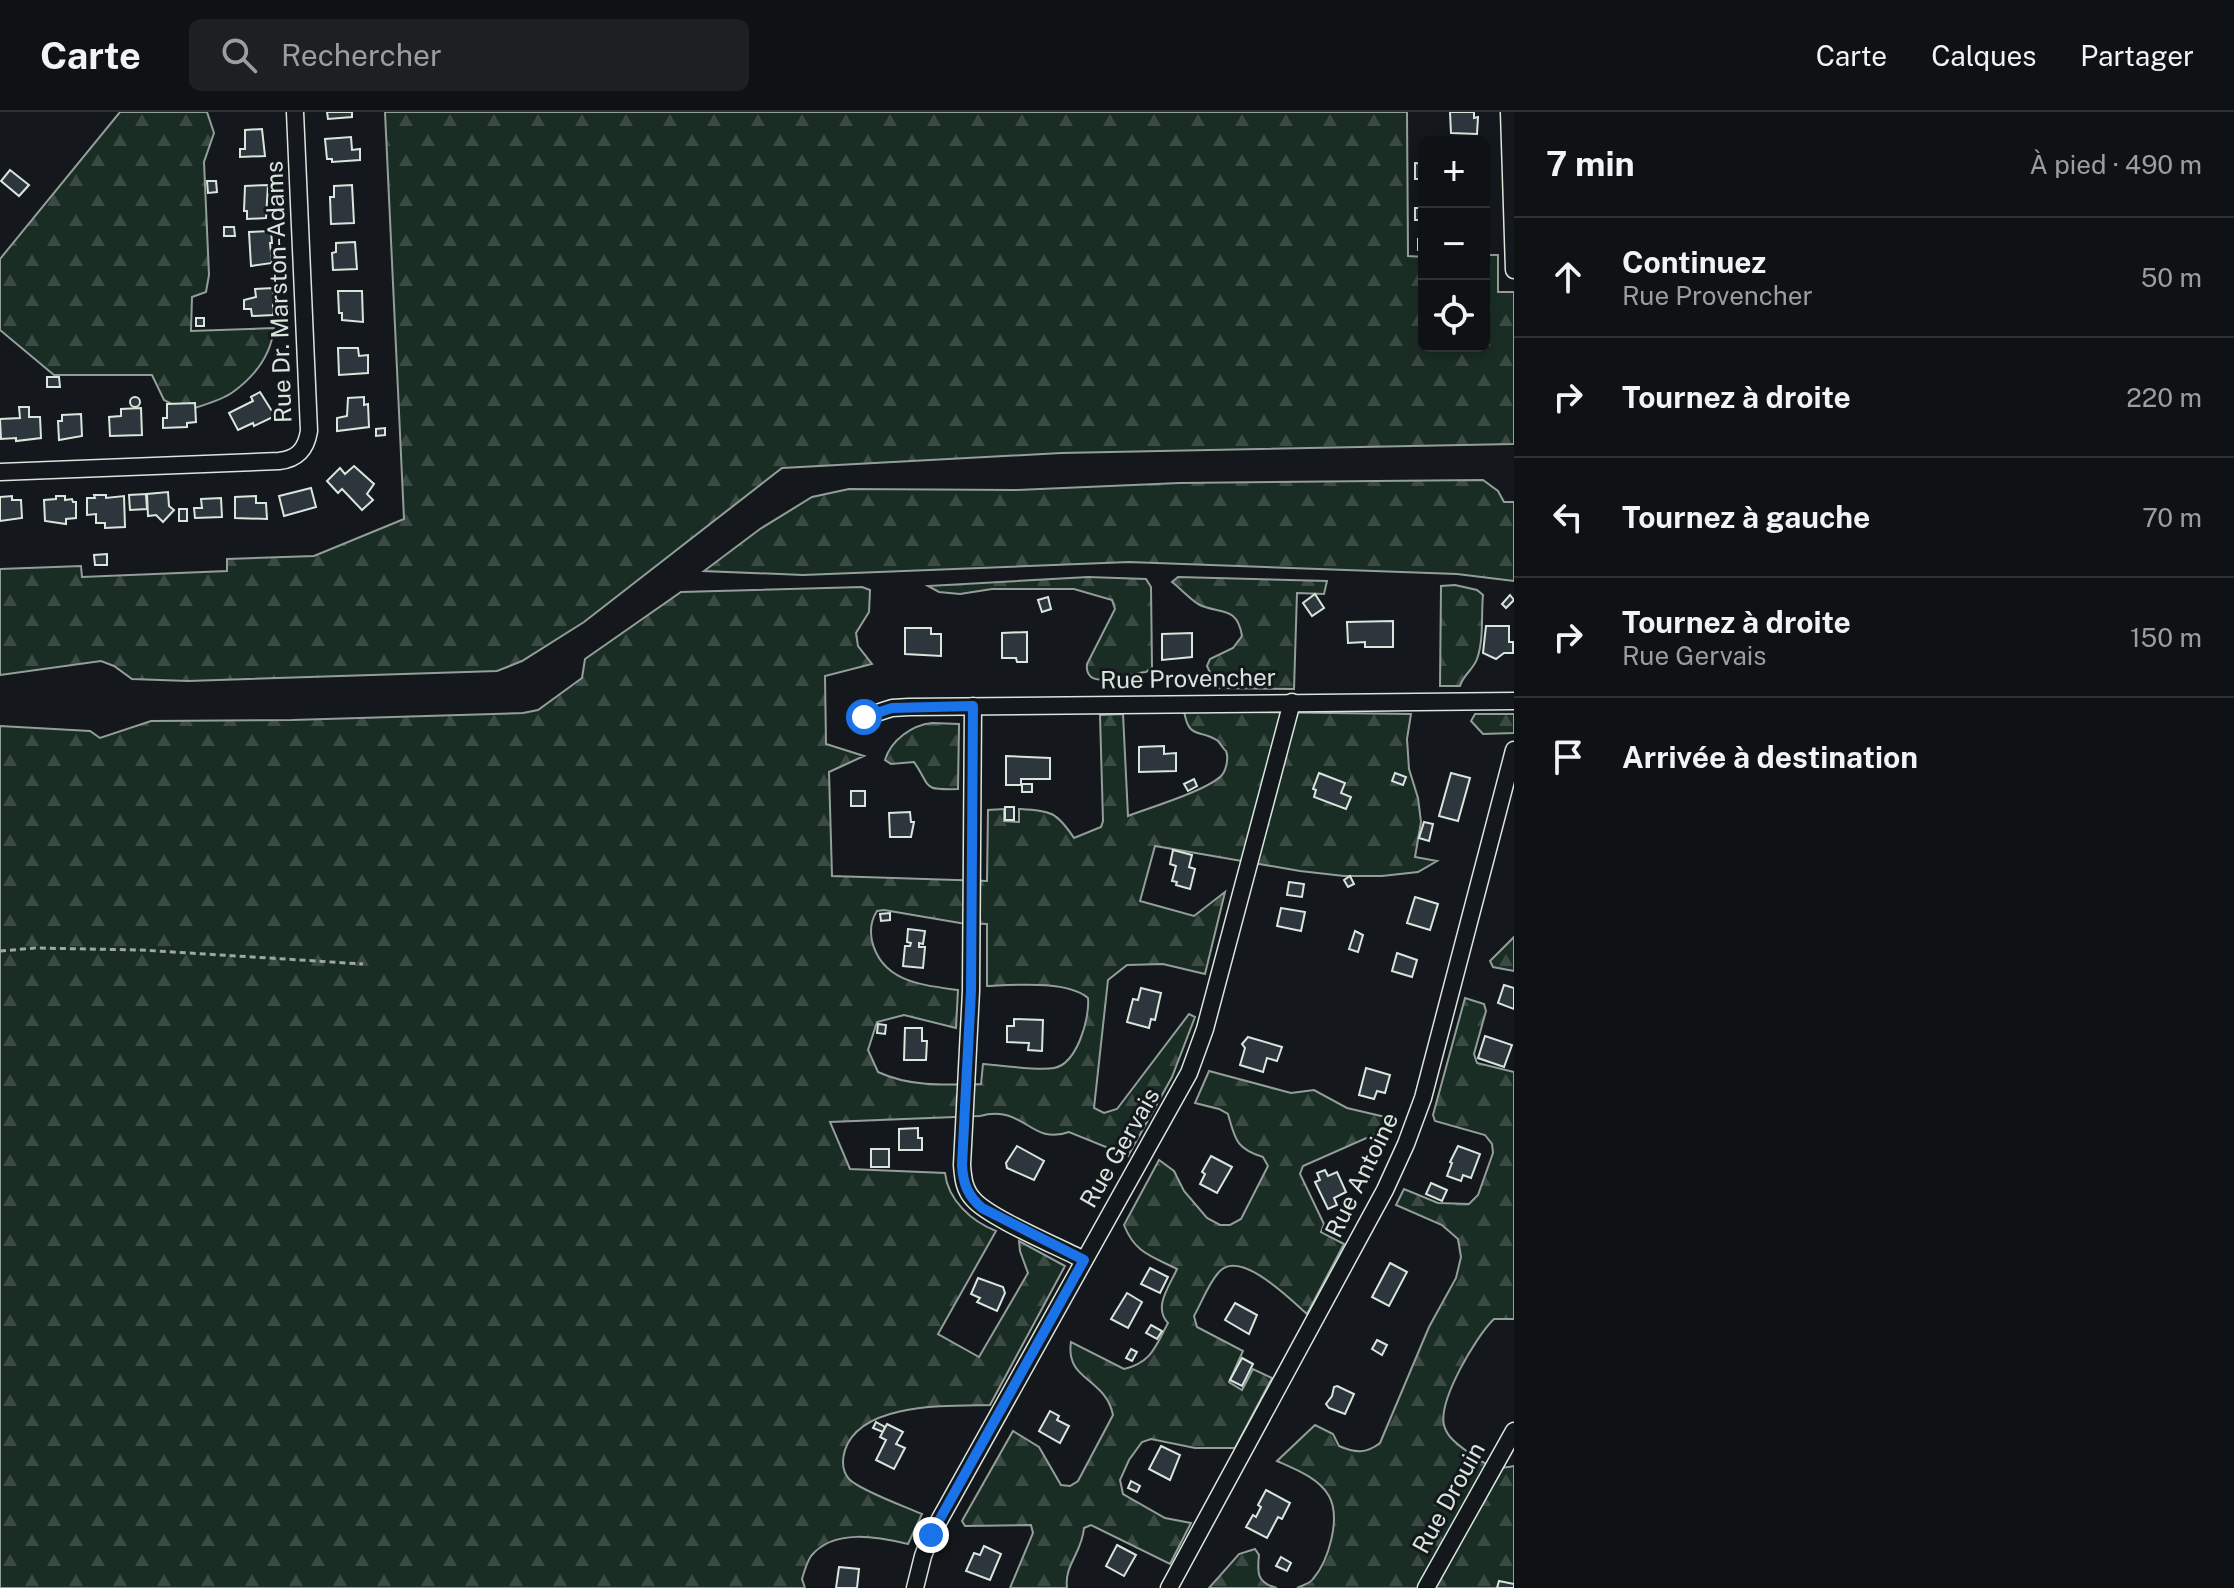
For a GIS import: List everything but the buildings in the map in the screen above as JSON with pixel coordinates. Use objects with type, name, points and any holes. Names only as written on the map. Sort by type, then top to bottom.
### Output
[{"type":"street","name":"Rue Dr. Marston-Adams","points":[[0,472],[279,461],[288,460],[303,449],[309,431],[295,112]]},
{"type":"street","points":[[1509,112],[1514,270]]},
{"type":"street","name":"Rue Provencher","points":[[864,717],[892,708],[973,706],[1514,701]]},
{"type":"street","name":"Rue Gervais","points":[[915,1588],[931,1535],[1179,1094],[1197,1051],[1292,702]]},
{"type":"street","points":[[973,706],[971,979],[962,1165],[964,1185],[982,1208],[1084,1260]]},
{"type":"street","name":"Rue Antoine","points":[[1169,1588],[1385,1190],[1406,1144],[1430,1074],[1514,750]]},
{"type":"street","name":"Rue Drouin","points":[[1426,1588],[1514,1431]]},
{"type":"path","points":[[0,951],[35,948],[142,950],[363,964]]},
{"type":"green space","points":[[120,112],[207,112],[214,133],[204,162],[209,275],[206,292],[192,297],[191,331],[274,328],[266,356],[248,379],[223,398],[185,411],[164,400],[152,375],[54,375],[0,330],[0,259]]},
{"type":"green space","points":[[385,112],[1407,112],[1408,256],[1418,257],[1418,352],[1490,352],[1490,255],[1498,255],[1498,292],[1514,292],[1514,444],[1061,453],[782,468],[584,622],[522,661],[497,671],[188,681],[132,679],[101,661],[0,675],[0,569],[81,566],[82,577],[227,571],[227,559],[314,556],[404,519]]},
{"type":"green space","points":[[1483,480],[1498,491],[1504,502],[1514,502],[1514,581],[1457,574],[1129,562],[803,575],[704,571],[760,529],[812,497],[849,489],[1017,490],[1179,483]]},
{"type":"green space","points":[[1088,577],[1146,579],[1151,587],[1152,667],[1146,672],[1100,680],[1088,673],[1087,664],[1115,609],[1112,600],[1074,589],[992,589],[960,594],[939,592],[928,586]]},
{"type":"green space","points":[[1178,577],[1327,581],[1324,594],[1297,593],[1294,689],[1217,688],[1207,666],[1210,659],[1233,648],[1242,636],[1239,626],[1236,619],[1226,612],[1195,602],[1172,582]]},
{"type":"green space","points":[[1455,585],[1477,590],[1483,595],[1481,644],[1475,663],[1460,686],[1440,686],[1441,586]]},
{"type":"green space","points":[[862,587],[870,590],[869,612],[856,633],[858,646],[872,664],[825,676],[826,744],[864,756],[829,772],[832,876],[987,881],[988,810],[1004,809],[1004,821],[1019,822],[1019,809],[1046,812],[1057,817],[1074,838],[1101,827],[1100,715],[1123,714],[1128,816],[1205,787],[1222,775],[1227,754],[1218,741],[1189,727],[1184,711],[1411,714],[1407,739],[1409,769],[1421,822],[1415,857],[1437,861],[1418,872],[1344,876],[1155,846],[1140,901],[1194,916],[1225,892],[1205,974],[1163,964],[1127,965],[1108,980],[1094,1108],[1104,1113],[1117,1109],[1189,1014],[1195,1017],[1172,1077],[1128,1156],[1069,1132],[1045,1134],[1007,1115],[830,1122],[850,1169],[945,1173],[951,1192],[962,1208],[978,1222],[996,1231],[938,1334],[979,1357],[1028,1273],[1019,1241],[1065,1266],[990,1405],[908,1410],[868,1423],[854,1434],[843,1458],[849,1479],[872,1493],[922,1514],[908,1544],[870,1537],[832,1541],[811,1556],[802,1579],[805,1588],[0,1588],[0,726],[90,731],[100,738],[151,721],[523,713],[538,710],[582,678],[585,659],[681,592]],"holes":[[[884,910],[960,923],[987,924],[987,986],[1054,986],[1079,992],[1088,998],[1087,1017],[1080,1039],[1062,1065],[1038,1069],[983,1064],[981,1084],[915,1083],[878,1072],[868,1050],[877,1022],[904,1015],[956,1028],[958,990],[905,979],[885,965],[872,941],[875,914]]]},
{"type":"green space","points":[[1475,714],[1514,714],[1514,733],[1483,734],[1471,721]]},
{"type":"green space","points":[[932,723],[959,724],[958,789],[929,786],[914,762],[891,764],[885,760],[892,746],[903,735]]},
{"type":"green space","points":[[1514,937],[1514,971],[1493,967],[1490,961]]},
{"type":"green space","points":[[1465,998],[1484,1004],[1486,1011],[1474,1054],[1477,1063],[1514,1072],[1514,1319],[1494,1319],[1478,1339],[1452,1385],[1444,1425],[1452,1439],[1478,1459],[1498,1467],[1514,1466],[1514,1588],[1297,1588],[1311,1581],[1319,1571],[1332,1539],[1334,1516],[1329,1496],[1319,1484],[1277,1461],[1315,1425],[1333,1434],[1339,1446],[1350,1450],[1365,1451],[1380,1443],[1429,1327],[1456,1278],[1461,1257],[1458,1239],[1442,1225],[1396,1205],[1404,1189],[1438,1203],[1469,1204],[1478,1195],[1493,1153],[1492,1144],[1485,1135],[1435,1121],[1433,1115]]},
{"type":"green space","points":[[1209,1071],[1291,1093],[1314,1090],[1347,1108],[1398,1120],[1396,1125],[1303,1166],[1300,1174],[1324,1224],[1321,1232],[1344,1244],[1307,1314],[1278,1288],[1239,1266],[1228,1266],[1219,1272],[1205,1293],[1194,1316],[1197,1327],[1243,1351],[1229,1382],[1242,1390],[1253,1369],[1272,1378],[1235,1448],[1195,1448],[1151,1439],[1142,1442],[1129,1460],[1120,1480],[1123,1494],[1165,1518],[1191,1523],[1170,1564],[1091,1525],[1084,1528],[1068,1572],[1067,1588],[1010,1588],[1033,1533],[1031,1525],[965,1526],[962,1521],[1013,1431],[1039,1447],[1061,1485],[1070,1486],[1078,1481],[1113,1415],[1102,1393],[1074,1365],[1071,1342],[1124,1369],[1147,1358],[1160,1339],[1168,1323],[1162,1304],[1177,1269],[1139,1248],[1124,1225],[1159,1160],[1174,1171],[1184,1191],[1207,1218],[1220,1225],[1230,1225],[1241,1219],[1268,1166],[1263,1157],[1238,1142],[1228,1114],[1195,1103]]},
{"type":"green space","points":[[1255,1549],[1259,1555],[1258,1567],[1262,1580],[1277,1588],[1209,1588],[1239,1554]]},
{"type":"route","points":[[864,717],[892,708],[973,706],[972,941],[962,1165],[964,1185],[982,1208],[1084,1260],[931,1535]]}]
